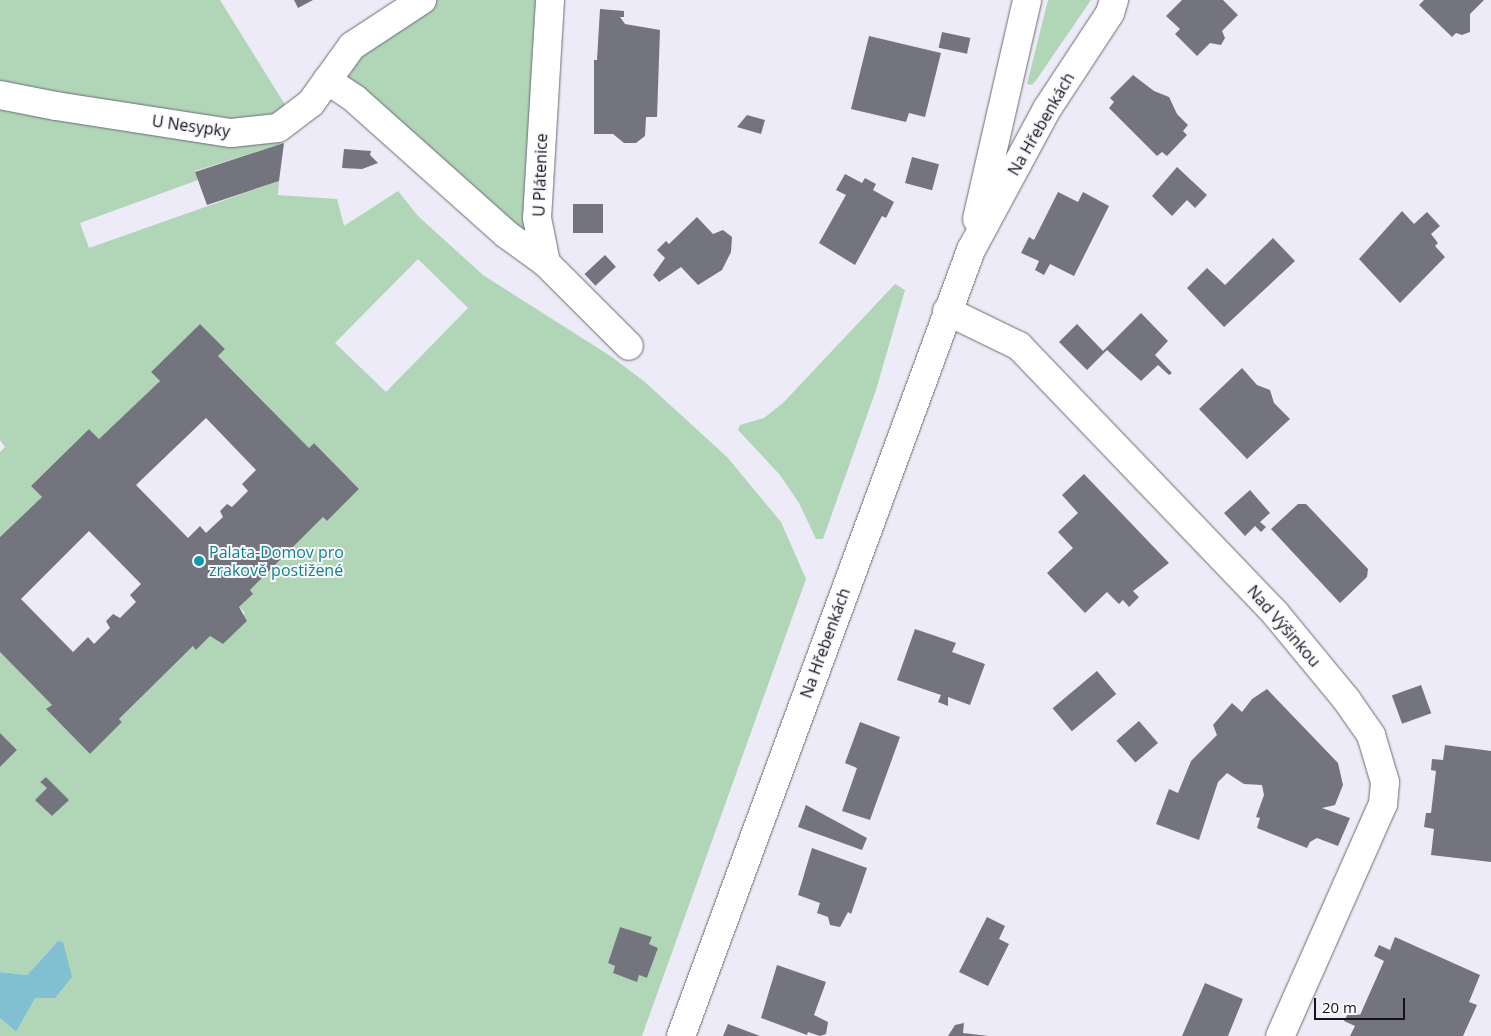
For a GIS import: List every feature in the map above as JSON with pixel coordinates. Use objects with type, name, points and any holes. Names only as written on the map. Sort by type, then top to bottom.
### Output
[{"type":"street","name":"U Nesypky","points":[[1,94],[231,133],[278,128],[311,103],[352,46],[422,0]]},
{"type":"street","name":"U Plátenice","points":[[546,263],[537,218],[550,0]]},
{"type":"street","name":"Na Hřebenkách","points":[[971,250],[1028,0]]},
{"type":"street","name":"Na Hřebenkách","points":[[681,1036],[971,250],[1047,109],[1115,4]]},
{"type":"street","points":[[327,80],[355,99],[506,234],[546,263],[629,346]]},
{"type":"street","name":"Nad Výšinkou","points":[[947,311],[1019,346],[1275,613],[1346,699],[1371,735],[1385,782],[1383,804],[1280,1036]]},
{"type":"green space","points":[[0,0],[220,0],[284,103],[293,109],[248,125],[0,89]]},
{"type":"green space","points":[[436,0],[536,0],[525,233],[347,77],[345,65],[350,53]]},
{"type":"green space","points":[[1048,0],[1091,0],[1037,79],[1032,85],[1027,84]]},
{"type":"green space","points":[[0,107],[154,130],[284,143],[195,171],[198,180],[80,223],[89,248],[279,181],[278,195],[337,199],[344,226],[398,191],[418,216],[483,275],[612,357],[645,382],[727,457],[781,522],[806,579],[642,1036],[0,1036],[0,1018],[16,1032],[63,942],[58,941],[27,975],[0,972],[0,767],[17,750],[0,733],[0,652],[52,705],[47,710],[90,754],[122,722],[119,719],[193,646],[197,649],[210,636],[224,643],[247,621],[243,616],[245,613],[239,607],[253,594],[250,590],[323,517],[327,521],[359,489],[314,443],[309,448],[218,356],[225,349],[200,324],[151,372],[160,381],[99,439],[89,429],[31,486],[42,497],[0,537],[0,452],[5,447],[0,440]],"holes":[[[418,259],[468,308],[386,392],[335,343]],[[46,777],[68,800],[52,816],[36,800],[47,788],[40,782]],[[620,927],[652,937],[649,944],[658,948],[647,978],[639,975],[636,981],[613,973],[615,966],[608,963]]]},
{"type":"green space","points":[[895,284],[905,290],[876,390],[823,539],[816,539],[799,503],[780,475],[738,430],[740,425],[764,418],[783,403]]},
{"type":"water","points":[[58,941],[63,942],[72,977],[55,998],[35,998],[16,1032],[0,1018],[0,972],[27,975]]},
{"type":"building","points":[[294,0],[313,0],[298,8]]},
{"type":"building","points":[[1182,0],[1223,0],[1238,15],[1222,31],[1225,38],[1221,45],[1210,43],[1197,56],[1175,34],[1180,29],[1166,16]]},
{"type":"building","points":[[1424,0],[1484,0],[1470,14],[1470,32],[1462,35],[1456,33],[1452,37],[1419,5]]},
{"type":"building","points":[[600,9],[624,11],[624,17],[620,17],[625,24],[660,30],[657,117],[646,117],[645,136],[636,143],[624,143],[613,134],[594,134],[594,60],[597,60]]},
{"type":"building","points":[[942,32],[970,38],[967,54],[939,48]]},
{"type":"building","points":[[869,36],[941,53],[925,117],[909,113],[906,122],[851,109]]},
{"type":"building","points":[[1133,75],[1154,91],[1169,97],[1177,114],[1188,125],[1183,131],[1187,135],[1167,156],[1162,152],[1157,156],[1109,108],[1114,102],[1110,98]]},
{"type":"building","points":[[747,115],[765,120],[761,134],[737,127]]},
{"type":"building","points":[[284,143],[279,181],[207,205],[195,172]]},
{"type":"building","points":[[344,149],[371,151],[370,155],[378,163],[362,169],[342,168]]},
{"type":"building","points":[[912,157],[939,164],[932,190],[905,183]]},
{"type":"building","points":[[1177,167],[1207,195],[1195,208],[1187,200],[1172,216],[1152,196]]},
{"type":"building","points":[[845,174],[862,183],[865,178],[876,184],[873,190],[894,202],[886,218],[882,216],[855,265],[819,243],[846,195],[836,190]]},
{"type":"building","points":[[1058,192],[1078,202],[1083,192],[1109,206],[1074,276],[1050,264],[1044,275],[1035,270],[1039,261],[1021,253],[1029,237],[1034,240]]},
{"type":"building","points":[[573,204],[603,204],[603,233],[573,233]]},
{"type":"building","points":[[1402,211],[1414,224],[1427,212],[1440,226],[1431,234],[1438,243],[1435,246],[1445,257],[1400,303],[1359,259]]},
{"type":"building","points":[[697,217],[713,234],[723,230],[732,237],[731,252],[722,270],[698,285],[681,267],[659,282],[653,275],[665,258],[657,250],[666,241],[669,244]]},
{"type":"building","points":[[1273,238],[1295,261],[1224,327],[1187,288],[1207,268],[1225,285]]},
{"type":"building","points":[[605,255],[616,267],[595,286],[585,274]]},
{"type":"building","points":[[1141,313],[1168,341],[1155,355],[1172,373],[1169,375],[1158,365],[1141,381],[1107,350],[1087,370],[1059,342],[1077,324],[1103,351]]},
{"type":"building","name":"Palata-Domov pro zrakově postižené","points":[[200,324],[225,349],[218,356],[309,448],[314,443],[359,489],[327,521],[323,517],[250,590],[253,594],[239,607],[247,621],[223,644],[210,636],[196,650],[193,646],[119,719],[122,722],[90,754],[46,709],[52,705],[0,652],[0,537],[42,497],[31,486],[89,429],[99,439],[160,381],[151,372]],"holes":[[[206,418],[256,470],[242,484],[248,491],[232,507],[227,504],[220,511],[223,517],[206,533],[200,526],[188,538],[136,485]],[[89,531],[141,584],[130,595],[136,602],[120,618],[113,614],[106,621],[110,628],[94,644],[88,637],[73,652],[21,599]]]},
{"type":"building","points":[[1242,368],[1257,385],[1270,390],[1274,403],[1290,419],[1247,459],[1199,409]]},
{"type":"building","points":[[1084,474],[1169,563],[1133,591],[1139,597],[1129,607],[1123,600],[1119,604],[1107,592],[1085,613],[1047,573],[1073,548],[1058,532],[1078,513],[1062,495]]},
{"type":"building","points":[[1250,490],[1270,513],[1260,522],[1266,527],[1261,532],[1255,526],[1245,536],[1224,513]]},
{"type":"building","points":[[1298,504],[1306,504],[1368,569],[1367,577],[1340,603],[1271,529]]},
{"type":"building","points":[[915,629],[956,643],[952,652],[985,664],[970,705],[948,697],[948,706],[938,702],[941,695],[897,680]]},
{"type":"building","points":[[1097,671],[1116,694],[1072,731],[1053,708]]},
{"type":"building","points":[[1421,685],[1431,713],[1402,724],[1392,696]]},
{"type":"building","points":[[1267,689],[1338,763],[1343,785],[1335,805],[1322,808],[1350,818],[1338,846],[1317,838],[1310,842],[1307,848],[1257,828],[1260,818],[1256,817],[1264,795],[1262,785],[1244,784],[1227,773],[1218,782],[1199,840],[1156,824],[1169,789],[1178,793],[1191,761],[1217,735],[1213,725],[1232,703],[1242,712],[1252,699]]},
{"type":"building","points":[[1139,721],[1158,743],[1135,763],[1116,741]]},
{"type":"building","points":[[860,722],[900,737],[870,820],[842,811],[857,768],[845,763]]},
{"type":"building","points":[[0,733],[17,750],[0,767]]},
{"type":"building","points":[[1445,745],[1491,751],[1491,862],[1431,855],[1434,829],[1424,827],[1426,813],[1431,813],[1436,771],[1431,770],[1432,759],[1443,760]]},
{"type":"building","points":[[46,777],[69,800],[52,816],[35,800],[47,788],[40,782]]},
{"type":"building","points":[[806,805],[867,838],[862,850],[798,827]]},
{"type":"building","points":[[812,848],[867,868],[851,914],[848,912],[840,927],[830,925],[828,917],[817,913],[820,903],[798,895]]},
{"type":"building","points":[[987,917],[1005,926],[999,939],[1009,944],[988,986],[959,972]]},
{"type":"building","points":[[620,927],[652,937],[649,944],[658,948],[647,978],[639,975],[637,982],[613,973],[615,966],[608,963]]},
{"type":"building","points":[[1395,937],[1480,975],[1469,1002],[1477,1005],[1463,1036],[1350,1036],[1355,1026],[1344,1021],[1350,1010],[1360,1015],[1384,961],[1374,956],[1379,945],[1390,950]]},
{"type":"building","points":[[777,965],[826,982],[814,1015],[828,1022],[826,1034],[820,1036],[808,1032],[807,1035],[761,1018]]},
{"type":"building","points":[[1205,983],[1243,999],[1228,1036],[1182,1036]]},
{"type":"building","points":[[964,1023],[963,1033],[989,1036],[948,1036],[955,1025]]},
{"type":"building","points":[[728,1024],[760,1036],[723,1036]]},
{"type":"place","name":"Palata-Domov pro zrakově postižené","points":[[199,561]]}]
